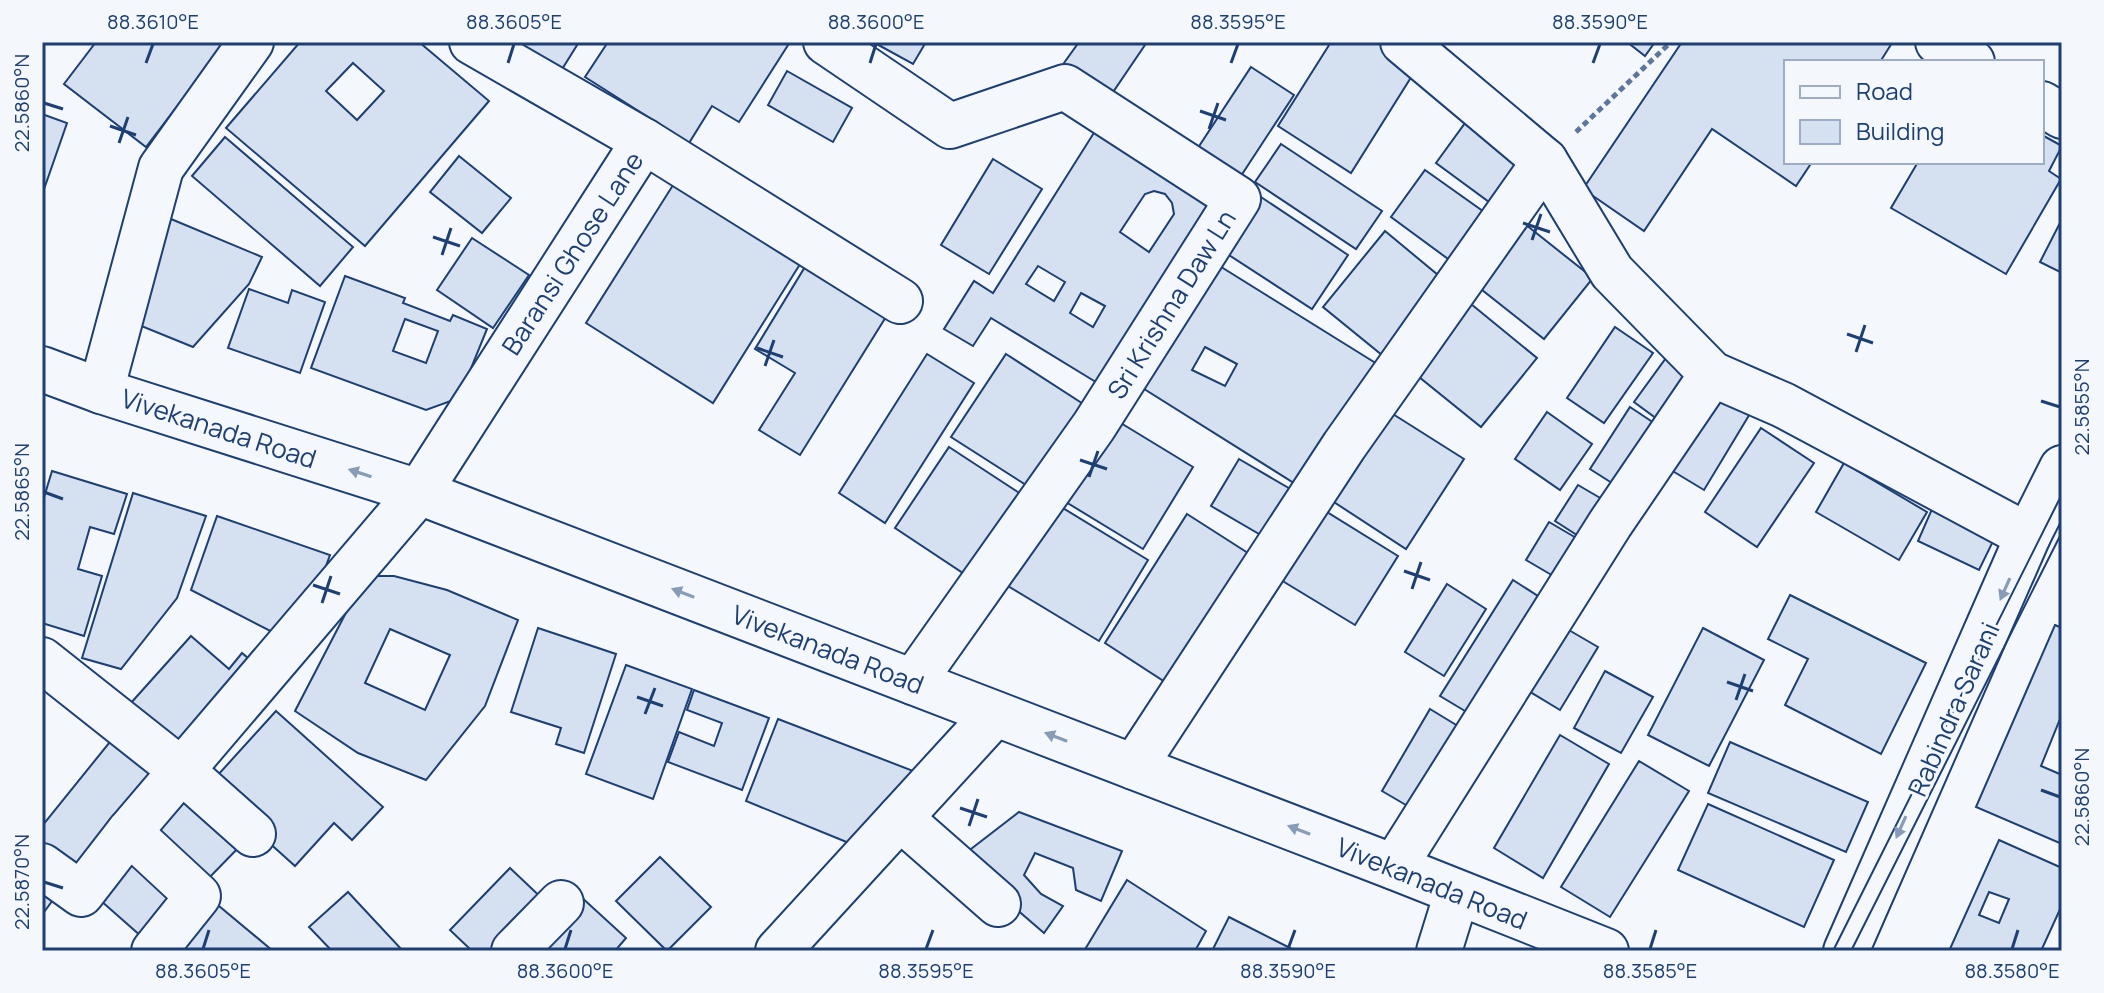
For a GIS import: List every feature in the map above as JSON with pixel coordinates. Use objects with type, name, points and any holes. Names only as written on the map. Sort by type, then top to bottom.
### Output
[{"type":"main road","points":[[101,391],[161,168],[251,42]]},
{"type":"main road","name":"Baransi Ghose Lane","points":[[42,866],[81,894],[181,770],[419,492],[644,141],[472,42]]},
{"type":"main road","name":"Sri Krishna Daw Ln","points":[[826,42],[950,126],[1065,87],[1238,199],[1094,426],[913,682]]},
{"type":"main road","points":[[1403,42],[1545,161],[1612,272],[1712,374],[1783,405],[2028,536]]},
{"type":"main road","points":[[1938,42],[1969,60]]},
{"type":"main road","points":[[2044,105],[2062,116]]},
{"type":"main road","points":[[644,141],[900,301]]},
{"type":"main road","points":[[1134,767],[1344,446],[1545,161]]},
{"type":"main road","name":"Vivekanada Road","points":[[42,369],[101,391],[419,492],[1603,950]]},
{"type":"main road","points":[[1394,867],[1610,524],[1712,374]]},
{"type":"main road","name":"Rabindra Sarani","points":[[1846,951],[2028,536],[2062,468]]},
{"type":"main road","points":[[42,660],[181,770],[253,834]]},
{"type":"main road","points":[[778,951],[995,714]]},
{"type":"main road","points":[[900,818],[998,904]]},
{"type":"main road","points":[[129,832],[198,896],[154,951]]},
{"type":"main road","points":[[1439,951],[1457,893]]},
{"type":"main road","points":[[514,951],[561,903]]},
{"type":"path","points":[[1545,161],[1671,42]]},
{"type":"building","points":[[96,42],[226,42],[146,147],[64,84]]},
{"type":"building","points":[[300,42],[419,42],[489,101],[365,246],[226,128]],"holes":[[[353,63],[384,91],[357,120],[326,91]]]},
{"type":"building","points":[[510,42],[579,42],[559,74]]},
{"type":"building","points":[[608,42],[790,42],[739,122],[712,106],[689,143],[585,77]]},
{"type":"building","points":[[873,42],[926,42],[913,64]]},
{"type":"building","points":[[1079,42],[1147,42],[1111,95],[1064,63]]},
{"type":"building","points":[[1331,42],[1387,42],[1420,63],[1351,173],[1278,126]]},
{"type":"building","points":[[1627,42],[1655,42],[1645,56]]},
{"type":"building","points":[[1682,42],[1892,43],[1881,60],[1784,60],[1784,164],[1811,164],[1796,186],[1712,129],[1644,231],[1583,189]]},
{"type":"building","points":[[1251,67],[1294,95],[1233,188],[1190,160]]},
{"type":"building","points":[[787,71],[852,108],[833,142],[768,105]]},
{"type":"building","points":[[42,114],[67,123],[42,195]]},
{"type":"building","points":[[1468,119],[1532,166],[1500,210],[1436,163]]},
{"type":"building","points":[[1102,120],[1224,196],[1104,387],[991,318],[973,346],[944,329],[974,281],[993,293]],"holes":[[[1154,191],[1165,194],[1172,203],[1174,214],[1149,252],[1120,232],[1145,194]],[[1038,266],[1065,282],[1054,301],[1026,284]],[[1081,293],[1105,306],[1093,327],[1070,313]]]},
{"type":"building","points":[[2044,136],[2062,146],[2049,171],[2061,179],[2006,274],[1891,208],[1917,164],[2044,164]]},
{"type":"building","points":[[225,137],[353,247],[320,286],[192,176]]},
{"type":"building","points":[[1281,144],[1382,211],[1356,249],[1255,182]]},
{"type":"building","points":[[459,156],[511,198],[482,233],[430,192]]},
{"type":"building","points":[[993,159],[1042,189],[989,274],[941,245]]},
{"type":"building","points":[[1425,170],[1494,219],[1459,267],[1391,217]]},
{"type":"building","points":[[680,174],[807,253],[713,403],[586,323]]},
{"type":"building","points":[[1252,191],[1348,255],[1312,309],[1215,246]]},
{"type":"building","points":[[1516,217],[1593,278],[1544,339],[1467,278]]},
{"type":"building","points":[[171,219],[262,257],[249,284],[193,347],[129,321]]},
{"type":"building","points":[[2062,219],[2062,273],[2040,262]]},
{"type":"building","points":[[1385,231],[1444,280],[1382,355],[1323,307]]},
{"type":"building","points":[[472,238],[529,275],[493,328],[437,290]]},
{"type":"building","points":[[1210,260],[1382,367],[1305,490],[1133,382]],"holes":[[[1205,347],[1237,364],[1225,386],[1192,370]]]},
{"type":"building","points":[[808,262],[889,312],[800,455],[759,430],[795,373],[755,349]]},
{"type":"building","points":[[345,276],[405,298],[403,303],[450,321],[453,315],[487,329],[459,398],[426,410],[311,368]],"holes":[[[405,319],[438,331],[426,363],[393,351]]]},
{"type":"building","points":[[249,289],[288,303],[292,290],[325,302],[300,373],[228,348]]},
{"type":"building","points":[[1460,295],[1537,358],[1481,427],[1403,364]]},
{"type":"building","points":[[1615,327],[1653,353],[1604,423],[1567,398]]},
{"type":"building","points":[[927,354],[974,383],[885,523],[839,493]]},
{"type":"building","points":[[1006,354],[1091,409],[1037,492],[951,437]]},
{"type":"building","points":[[1666,358],[1700,383],[1668,427],[1634,402]]},
{"type":"building","points":[[1717,384],[1754,407],[1704,490],[1666,467]]},
{"type":"building","points":[[1377,404],[1464,459],[1406,549],[1320,493]]},
{"type":"building","points":[[1630,407],[1666,431],[1626,492],[1590,469]]},
{"type":"building","points":[[1547,412],[1592,444],[1560,490],[1515,459]]},
{"type":"building","points":[[1106,414],[1193,467],[1143,549],[1056,496]]},
{"type":"building","points":[[1761,428],[1814,463],[1757,547],[1705,512]]},
{"type":"building","points":[[949,447],[1030,500],[975,581],[895,528]]},
{"type":"building","points":[[1239,459],[1299,494],[1271,541],[1211,506]]},
{"type":"building","points":[[1844,463],[1927,512],[1899,560],[1816,512]]},
{"type":"building","points":[[52,471],[127,494],[114,534],[90,527],[78,569],[102,576],[84,636],[42,623],[42,504]]},
{"type":"building","points":[[1578,485],[1614,506],[1591,544],[1555,521]]},
{"type":"building","points":[[133,493],[206,516],[177,598],[121,669],[82,658]]},
{"type":"building","points":[[1936,500],[1999,529],[1979,570],[1918,541]]},
{"type":"building","points":[[1053,502],[1148,560],[1099,641],[1003,583]]},
{"type":"building","points":[[1314,504],[1398,556],[1355,625],[1271,574]]},
{"type":"building","points":[[1187,514],[1262,562],[1179,691],[1105,643]]},
{"type":"building","points":[[217,516],[330,555],[313,601],[284,638],[191,590]]},
{"type":"building","points":[[1549,522],[1590,546],[1567,584],[1526,560]]},
{"type":"building","points":[[365,576],[394,576],[447,590],[518,620],[485,706],[426,780],[358,753],[295,711]],"holes":[[[390,629],[450,655],[425,710],[365,683]]]},
{"type":"building","points":[[1513,580],[1552,605],[1480,720],[1440,696]]},
{"type":"building","points":[[1447,584],[1486,609],[1444,676],[1405,652]]},
{"type":"building","points":[[1790,595],[1926,663],[1881,754],[1785,705],[1808,659],[1768,639]]},
{"type":"building","points":[[1555,622],[1598,647],[1560,710],[1517,684]]},
{"type":"building","points":[[2055,625],[2062,628],[2062,714],[2041,766],[2062,775],[2062,844],[1976,807]]},
{"type":"building","points":[[538,628],[616,654],[584,753],[556,744],[561,728],[511,712]]},
{"type":"building","points":[[1703,628],[1764,660],[1709,766],[1648,735]]},
{"type":"building","points":[[191,636],[229,669],[242,653],[262,670],[187,755],[130,704]]},
{"type":"building","points":[[626,665],[692,689],[653,799],[586,774]]},
{"type":"building","points":[[1605,671],[1653,697],[1621,753],[1574,728]]},
{"type":"building","points":[[694,690],[769,718],[742,790],[668,762],[679,732],[714,746],[722,723],[687,710]]},
{"type":"building","points":[[1430,709],[1471,734],[1423,815],[1382,791]]},
{"type":"building","points":[[276,711],[383,807],[352,840],[334,823],[295,866],[207,787]]},
{"type":"building","points":[[778,719],[921,774],[849,843],[746,801]]},
{"type":"building","points":[[122,727],[166,762],[74,878],[42,852],[42,826]]},
{"type":"building","points":[[1560,735],[1609,764],[1543,878],[1494,848]]},
{"type":"building","points":[[1730,742],[1868,802],[1846,852],[1708,793]]},
{"type":"building","points":[[1639,761],[1689,791],[1610,917],[1561,887]]},
{"type":"building","points":[[188,779],[248,838],[200,887],[139,828]]},
{"type":"building","points":[[1708,804],[1834,860],[1804,927],[1678,870]]},
{"type":"building","points":[[1019,812],[1122,851],[1101,901],[1076,890],[1073,868],[1035,853],[1024,875],[1041,894],[1063,906],[1044,933],[958,859]]},
{"type":"building","points":[[1999,840],[2062,868],[2062,905],[2041,951],[1949,951]],"holes":[[[1989,892],[2009,899],[1999,923],[1979,915]]]},
{"type":"building","points":[[132,848],[190,899],[150,944],[92,893]]},
{"type":"building","points":[[660,857],[711,907],[667,951],[616,901]]},
{"type":"building","points":[[510,868],[548,904],[503,951],[472,951],[450,930]]},
{"type":"building","points":[[1127,880],[1206,931],[1195,951],[1084,951]]},
{"type":"building","points":[[42,888],[55,897],[42,915]]},
{"type":"building","points":[[348,892],[403,951],[332,951],[309,927]]},
{"type":"building","points":[[579,895],[626,938],[615,951],[528,951]]},
{"type":"building","points":[[207,896],[273,951],[169,951]]},
{"type":"building","points":[[1229,917],[1296,951],[1212,951]]},
{"type":"tram line","points":[[1833,951],[2062,494]]},
{"type":"tram line","points":[[1851,951],[2062,532]]}]
